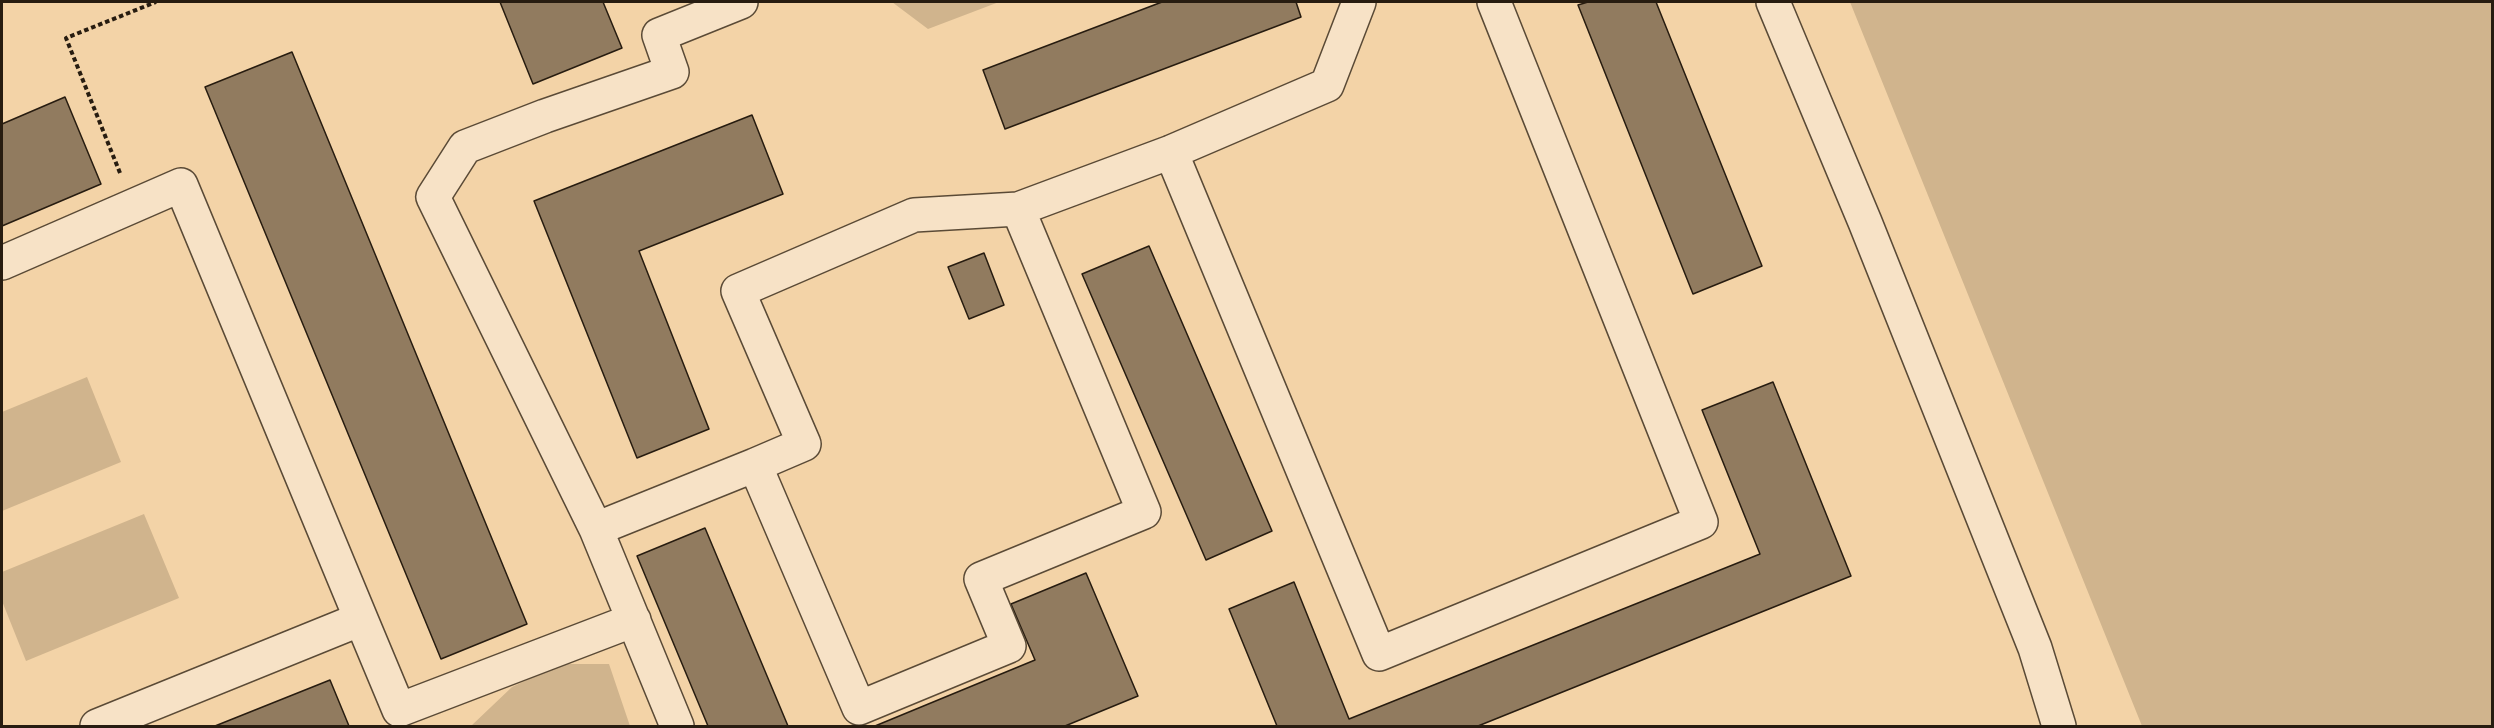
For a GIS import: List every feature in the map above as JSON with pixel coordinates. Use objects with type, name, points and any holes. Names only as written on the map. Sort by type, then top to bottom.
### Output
[{"type":"street","points":[[677,726],[597,529],[433,197],[465,147],[545,116],[672,72],[659,35],[741,2]]},
{"type":"street","points":[[597,529],[804,444],[738,291],[914,215],[1018,209],[1171,152],[1327,85],[1359,2]]},
{"type":"street","points":[[1171,152],[1379,654],[1701,522],[1494,2]]},
{"type":"street","points":[[1773,2],[1865,222],[2035,648],[2059,726]]},
{"type":"street","points":[[2,263],[181,185],[403,718],[634,620]]},
{"type":"street","points":[[755,465],[859,708],[1009,646],[981,579],[1144,512],[1018,209]]},
{"type":"street","points":[[97,726],[361,619]]},
{"type":"path","points":[[133,204],[66,38],[156,2]]},
{"type":"shaded area","points":[[892,2],[999,2],[928,29]]},
{"type":"shaded area","points":[[1850,2],[2492,2],[2492,726],[2142,726]]},
{"type":"shaded area","points":[[87,377],[121,462],[2,511],[2,412]]},
{"type":"shaded area","points":[[144,514],[179,598],[26,661],[2,601],[2,572]]},
{"type":"shaded area","points":[[561,664],[609,664],[630,726],[471,726],[512,687]]},
{"type":"building","points":[[500,2],[603,2],[622,48],[533,84]]},
{"type":"building","points":[[1162,2],[1296,2],[1301,17],[1005,129],[983,70]]},
{"type":"building","points":[[1588,2],[1656,2],[1762,266],[1693,294],[1578,5]]},
{"type":"building","points":[[292,52],[527,624],[441,659],[205,87]]},
{"type":"building","points":[[65,97],[101,184],[2,226],[2,124]]},
{"type":"building","points":[[752,115],[783,194],[639,251],[709,429],[637,458],[534,201]]},
{"type":"building","points":[[1149,246],[1272,531],[1206,560],[1082,274]]},
{"type":"building","points":[[984,253],[1004,305],[969,319],[948,267]]},
{"type":"building","points":[[1773,382],[1851,576],[1478,726],[1277,726],[1229,609],[1294,582],[1349,719],[1760,554],[1702,410]]},
{"type":"building","points":[[705,528],[788,726],[708,726],[637,556]]},
{"type":"building","points":[[1086,573],[1138,696],[1065,726],[875,726],[1035,660],[1011,604]]},
{"type":"building","points":[[330,680],[349,726],[215,726]]}]
